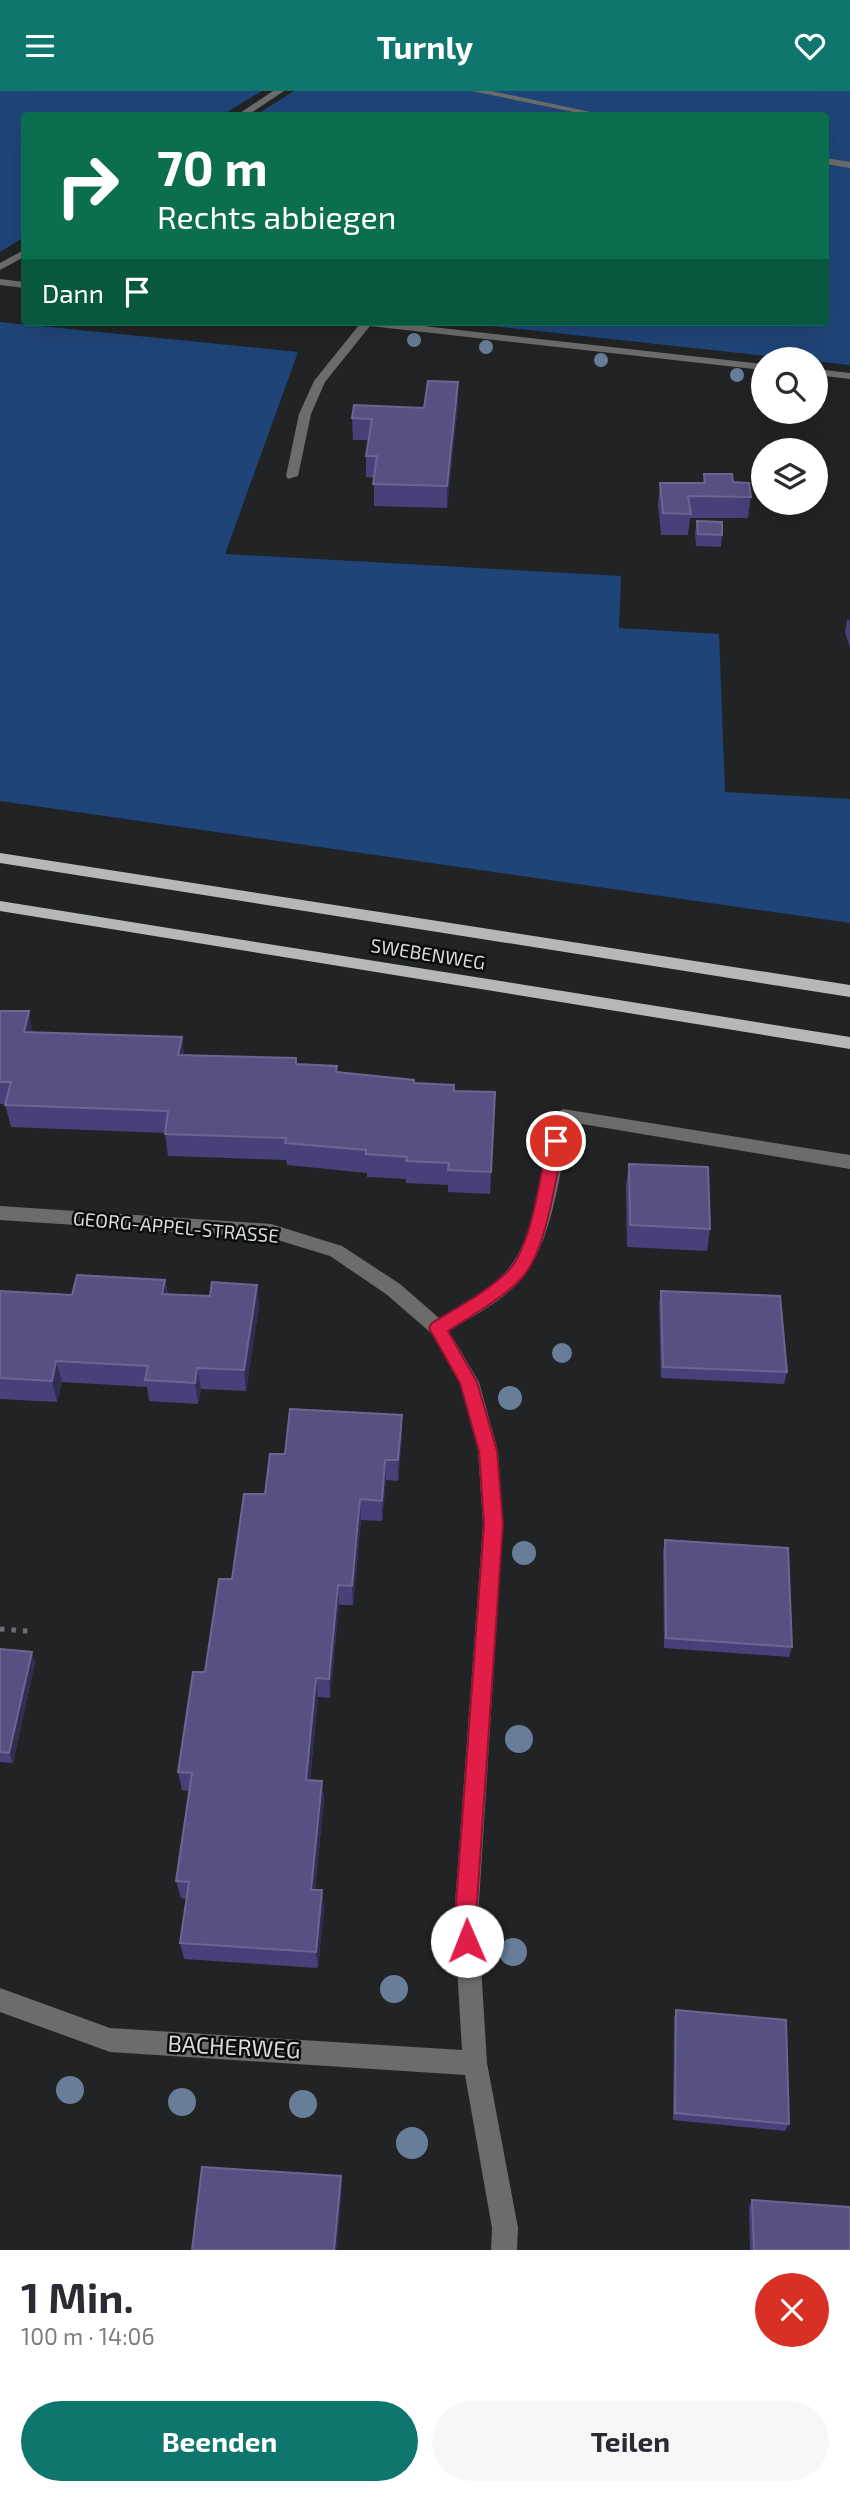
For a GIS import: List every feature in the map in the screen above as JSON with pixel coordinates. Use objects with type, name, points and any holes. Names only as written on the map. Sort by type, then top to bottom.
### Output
[{"type":"main road","name":"SWEBENWEG","points":[[0,858],[850,991]]},
{"type":"main road","name":"SWEBENWEG","points":[[0,906],[850,1043]]},
{"type":"street","points":[[247,112],[279,91]]},
{"type":"street","points":[[477,91],[585,112]]},
{"type":"street","points":[[829,162],[850,165]]},
{"type":"street","points":[[0,267],[21,255]]},
{"type":"street","points":[[0,282],[21,285]]},
{"type":"street","points":[[292,476],[305,414],[320,381],[365,326]]},
{"type":"street","points":[[395,326],[751,365]]},
{"type":"street","points":[[828,373],[850,376]]},
{"type":"street","points":[[438,1328],[487,1297],[516,1274],[531,1246],[563,1115],[850,1162]]},
{"type":"street","name":"GEORG-APPEL-STRASSE","points":[[0,1213],[271,1231],[336,1251],[393,1289],[438,1328],[468,1382],[488,1451],[494,1524],[466,1917],[475,2063],[505,2228],[504,2250]]},
{"type":"street","name":"BACHERWEG","points":[[0,2000],[110,2040],[475,2063]]},
{"type":"path","points":[[0,1629],[28,1631]]},
{"type":"shaded area","points":[[0,91],[262,91],[227,112],[21,112],[21,239],[0,252]]},
{"type":"shaded area","points":[[294,91],[850,91],[850,365],[828,363],[828,347],[751,347],[751,354],[492,326],[829,326],[829,112],[261,112]]},
{"type":"shaded area","points":[[0,322],[298,352],[225,554],[621,576],[619,628],[719,634],[725,792],[850,799],[850,923],[0,801]]},
{"type":"building","points":[[428,381],[458,382],[447,486],[373,484],[377,456],[366,456],[372,419],[352,418],[354,405],[424,408]]},
{"type":"building","points":[[704,474],[732,474],[733,482],[749,483],[751,497],[688,496],[691,514],[663,513],[660,483],[705,483]]},
{"type":"building","points":[[697,521],[722,522],[722,535],[698,534]]},
{"type":"building","points":[[0,1011],[29,1011],[24,1032],[182,1037],[178,1055],[296,1058],[296,1064],[337,1066],[336,1072],[414,1080],[414,1083],[454,1085],[454,1091],[495,1092],[491,1172],[448,1170],[449,1163],[406,1161],[407,1157],[366,1154],[366,1150],[285,1143],[286,1138],[165,1134],[168,1111],[5,1105],[11,1082],[0,1082]]},
{"type":"building","points":[[629,1164],[708,1167],[710,1229],[630,1225]]},
{"type":"building","points":[[77,1275],[165,1280],[162,1294],[210,1296],[212,1282],[257,1285],[244,1370],[197,1368],[195,1383],[145,1380],[148,1366],[56,1361],[52,1381],[0,1378],[0,1291],[72,1295]]},
{"type":"building","points":[[661,1291],[780,1296],[787,1372],[663,1367]]},
{"type":"building","points":[[290,1409],[402,1415],[398,1460],[385,1460],[382,1501],[360,1499],[352,1586],[338,1585],[329,1679],[316,1678],[306,1780],[322,1781],[311,1890],[322,1890],[316,1952],[180,1943],[189,1882],[176,1881],[192,1773],[178,1772],[193,1672],[205,1672],[219,1579],[232,1579],[244,1494],[265,1494],[270,1454],[285,1454]]},
{"type":"building","points":[[665,1540],[788,1548],[792,1647],[666,1638]]},
{"type":"building","points":[[0,1649],[32,1652],[9,1753],[0,1752]]},
{"type":"building","points":[[676,2010],[786,2020],[789,2124],[675,2113]]},
{"type":"building","points":[[202,2167],[341,2176],[334,2250],[192,2250]]},
{"type":"building","points":[[752,2200],[850,2207],[850,2250],[754,2250]]},
{"type":"route","points":[[467,1941],[466,1917],[494,1524],[488,1451],[468,1382],[438,1328],[487,1297],[516,1274],[531,1246],[556,1141]]}]
